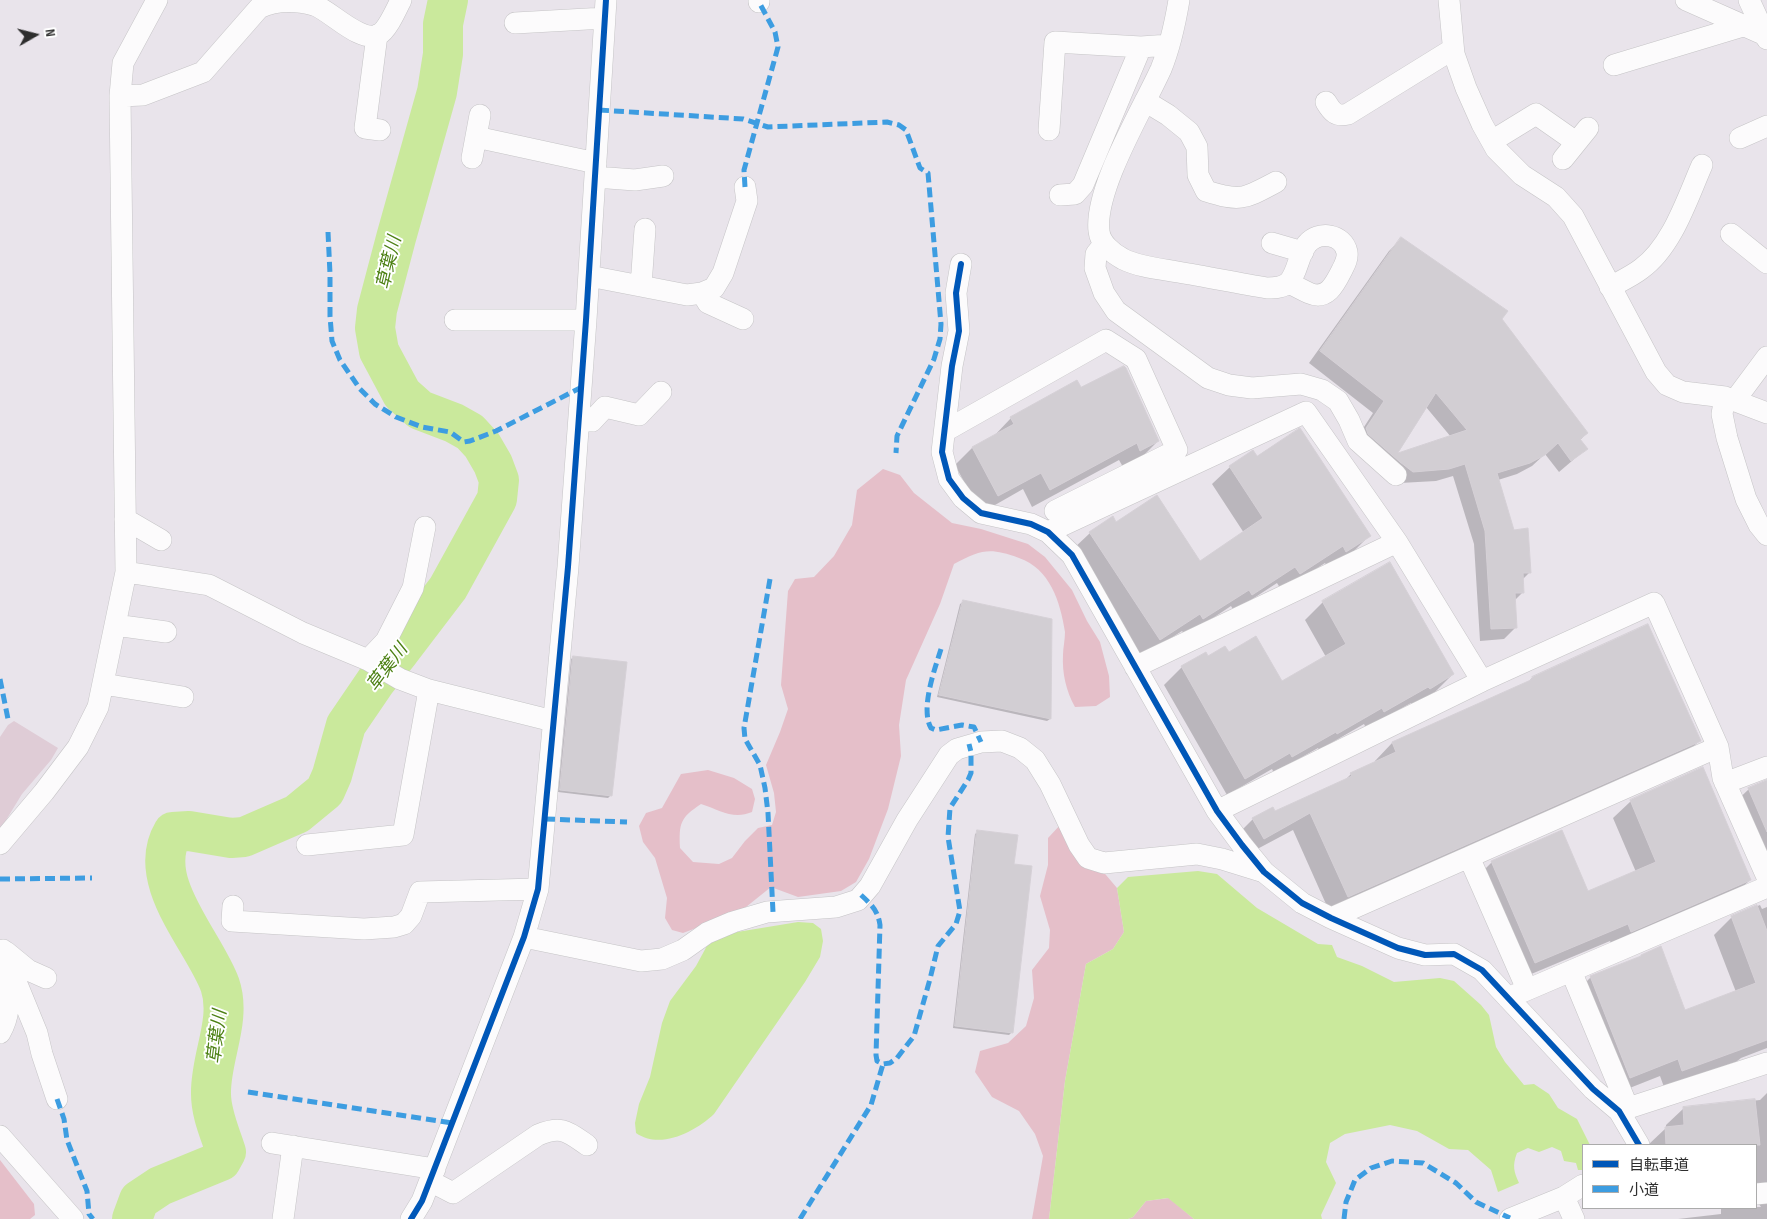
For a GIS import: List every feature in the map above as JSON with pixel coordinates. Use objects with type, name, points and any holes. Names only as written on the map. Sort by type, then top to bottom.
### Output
[{"type":"street","points":[[0,844],[44,792],[78,747],[98,707],[126,572],[120,96],[123,63],[157,0]]},
{"type":"street","points":[[120,96],[143,95],[203,72],[259,8],[278,0],[316,5],[359,33],[377,35],[383,31],[402,0]]},
{"type":"street","points":[[1179,0],[1173,34],[1161,68],[1117,160],[1107,188],[1099,216],[1099,232],[1104,244],[1123,259],[1150,267],[1267,288],[1278,288],[1288,283],[1308,244],[1318,236],[1331,236],[1340,240],[1345,247],[1347,256],[1345,264],[1330,291],[1321,295],[1310,294],[1298,286],[1288,283]]},
{"type":"street","points":[[1449,0],[1453,49],[1466,88],[1482,124],[1496,149],[1522,174],[1556,197],[1572,216],[1656,372],[1667,384],[1683,392],[1730,399],[1767,413]]},
{"type":"street","points":[[1686,0],[1766,37]]},
{"type":"street","points":[[1749,0],[1766,37]]},
{"type":"street","points":[[411,1219],[422,1201],[524,937],[538,889],[568,568],[606,9],[515,23]]},
{"type":"street","points":[[1614,65],[1743,26]]},
{"type":"street","points":[[377,35],[365,128],[380,130]]},
{"type":"street","points":[[1049,130],[1055,42],[1141,47],[1169,45]]},
{"type":"street","points":[[1060,195],[1075,194],[1083,185],[1141,47]]},
{"type":"street","points":[[1326,102],[1334,114],[1341,116],[1348,114],[1453,49]]},
{"type":"street","points":[[1145,101],[1189,132],[1197,147],[1198,175],[1206,191],[1230,199],[1250,197],[1276,182]]},
{"type":"street","points":[[1492,141],[1536,114],[1582,135],[1563,159]]},
{"type":"street","points":[[480,115],[474,147],[596,170],[635,180],[663,176]]},
{"type":"street","points":[[1740,138],[1767,126]]},
{"type":"street","points":[[1610,287],[1642,269],[1654,258],[1673,231],[1702,165]]},
{"type":"street","points":[[589,276],[687,295],[702,293],[714,288],[723,273],[747,201],[745,187]]},
{"type":"street","points":[[641,286],[645,229]]},
{"type":"street","points":[[1731,234],[1767,263]]},
{"type":"street","points":[[1272,243],[1303,252]]},
{"type":"street","points":[[1104,244],[1096,254],[1095,268],[1104,293],[1116,311],[1208,378],[1229,385],[1252,388],[1301,384],[1322,390],[1338,401],[1350,420],[1358,441],[1396,475]]},
{"type":"street","points":[[961,264],[956,293],[959,331],[952,366],[946,431],[942,452],[949,479],[963,498],[981,513],[1031,524],[1048,532],[1072,555],[1218,811],[1264,872],[1302,904],[1331,918],[1398,948],[1425,955],[1454,954],[1482,970],[1593,1089],[1624,1114]]},
{"type":"street","points":[[702,293],[708,303],[743,319]]},
{"type":"street","points":[[455,320],[586,320]]},
{"type":"street","points":[[946,431],[1106,340],[1136,359],[1177,450],[1055,511]]},
{"type":"street","points":[[1767,357],[1730,399],[1722,414],[1727,438],[1746,499],[1759,525],[1767,535]]},
{"type":"street","points":[[579,421],[592,421],[605,407],[639,415],[661,392]]},
{"type":"street","points":[[1048,532],[1306,412],[1397,542],[1482,681]]},
{"type":"street","points":[[125,519],[161,540]]},
{"type":"street","points":[[372,662],[386,641],[413,588],[425,527]]},
{"type":"street","points":[[1135,667],[1397,542]]},
{"type":"street","points":[[126,572],[209,585],[303,633],[372,662],[400,679],[429,690],[553,721]]},
{"type":"street","points":[[1218,811],[1482,681],[1654,603],[1718,747],[1722,778],[1767,877]]},
{"type":"street","points":[[115,625],[166,632]]},
{"type":"street","points":[[103,684],[183,697]]},
{"type":"street","points":[[307,845],[404,835],[429,690]]},
{"type":"street","points":[[524,937],[640,961],[662,959],[683,950],[706,933],[733,922],[767,912],[836,907],[858,900],[870,886],[907,820],[949,755],[957,749],[981,742],[1002,741],[1020,748],[1035,760],[1050,784],[1079,845],[1088,858],[1104,862],[1197,854],[1222,859],[1264,872]]},
{"type":"street","points":[[1331,918],[1718,747]]},
{"type":"street","points":[[1725,783],[1767,767]]},
{"type":"street","points":[[1470,857],[1527,990]]},
{"type":"street","points":[[1508,998],[1767,887]]},
{"type":"street","points":[[233,906],[232,921],[329,936],[404,924],[411,916],[420,892],[538,889]]},
{"type":"street","points":[[2,944],[28,970],[46,978]]},
{"type":"street","points":[[0,1033],[10,1009],[2,944]]},
{"type":"street","points":[[2,944],[37,1033],[57,1099]]},
{"type":"street","points":[[1571,971],[1624,1114],[1639,1144]]},
{"type":"street","points":[[1624,1114],[1767,1062]]},
{"type":"street","points":[[1621,1144],[1624,1138],[1624,1114]]},
{"type":"street","points":[[272,1143],[432,1175],[453,1193],[538,1135],[551,1130],[567,1131],[587,1146]]},
{"type":"street","points":[[0,1136],[73,1219]]},
{"type":"street","points":[[283,1219],[293,1146]]},
{"type":"street","points":[[1510,1219],[1564,1197],[1582,1186]]},
{"type":"street","points":[[1564,1197],[1574,1219]]},
{"type":"shaded area","points":[[883,469],[900,475],[914,493],[952,523],[981,529],[1028,544],[1045,557],[1072,590],[1100,642],[1109,676],[1110,697],[1096,706],[1075,707],[1069,695],[1064,675],[1065,632],[1060,609],[1052,588],[1039,570],[1019,558],[992,551],[979,553],[954,564],[940,604],[906,680],[899,725],[901,756],[888,809],[869,859],[856,882],[841,891],[798,897],[771,887],[746,907],[720,919],[683,933],[672,930],[665,918],[667,898],[655,858],[643,842],[639,826],[646,813],[662,808],[681,774],[708,770],[734,778],[752,789],[755,799],[752,812],[745,814],[733,815],[701,804],[685,817],[680,833],[680,848],[693,862],[719,864],[732,858],[758,828],[772,825],[776,812],[774,793],[766,765],[788,709],[781,685],[788,591],[795,579],[814,577],[834,556],[852,525],[857,490]]},
{"type":"shaded area","points":[[14,721],[58,748],[51,760],[22,794],[0,830],[0,737],[8,725]]},
{"type":"shaded area","points":[[1062,823],[1117,888],[1124,932],[1113,949],[1086,964],[1065,1081],[1049,1219],[1032,1219],[1043,1156],[1035,1134],[1019,1111],[992,1097],[975,1072],[980,1051],[1008,1043],[1026,1026],[1034,998],[1032,970],[1049,948],[1050,930],[1040,896],[1048,865],[1048,838]]},
{"type":"shaded area","points":[[1198,871],[1217,874],[1257,908],[1318,944],[1332,945],[1337,957],[1362,966],[1394,982],[1440,978],[1454,981],[1481,1005],[1489,1015],[1496,1047],[1505,1062],[1524,1085],[1534,1084],[1549,1094],[1558,1108],[1577,1119],[1590,1144],[1582,1144],[1582,1170],[1578,1170],[1576,1163],[1564,1161],[1561,1151],[1552,1147],[1539,1152],[1528,1148],[1517,1153],[1515,1158],[1514,1169],[1519,1183],[1498,1192],[1491,1170],[1468,1150],[1449,1149],[1417,1131],[1390,1125],[1345,1134],[1330,1143],[1326,1162],[1336,1183],[1321,1215],[1322,1219],[1194,1219],[1168,1198],[1146,1201],[1133,1217],[1128,1219],[1049,1219],[1065,1081],[1086,964],[1113,949],[1124,932],[1117,888],[1128,877]]},
{"type":"shaded area","points":[[798,922],[813,923],[821,929],[823,941],[820,957],[805,982],[714,1114],[697,1127],[677,1137],[656,1140],[645,1138],[636,1133],[635,1123],[639,1104],[650,1077],[662,1023],[670,1001],[696,966],[709,942],[725,934]]},
{"type":"shaded area","points":[[0,1160],[34,1204],[35,1215],[30,1219],[0,1219]]},
{"type":"shaded area","points":[[1169,1198],[1194,1219],[1128,1219],[1133,1217],[1146,1201]]},
{"type":"building","points":[[1401,237],[1508,311],[1502,319],[1588,433],[1580,439],[1588,449],[1571,461],[1558,443],[1545,455],[1530,463],[1497,473],[1514,530],[1528,528],[1531,573],[1523,573],[1524,593],[1515,593],[1517,628],[1491,629],[1485,531],[1465,464],[1449,469],[1413,472],[1400,462],[1368,434],[1366,428],[1384,401],[1320,351]],"holes":[[[1436,393],[1467,430],[1398,453]]]},
{"type":"building","points":[[1124,366],[1159,441],[1140,451],[1137,443],[1050,490],[1041,473],[998,496],[972,447],[1014,424],[1010,417],[1077,380],[1081,387]]},
{"type":"building","points":[[1300,428],[1371,536],[1346,552],[1343,546],[1300,574],[1295,567],[1252,595],[1249,590],[1203,619],[1200,614],[1160,640],[1089,532],[1113,516],[1116,522],[1157,495],[1200,561],[1263,518],[1229,466],[1253,450],[1257,456]]},
{"type":"building","points":[[1390,562],[1454,674],[1430,689],[1428,687],[1384,712],[1382,708],[1292,757],[1290,753],[1245,779],[1181,666],[1206,652],[1208,656],[1225,646],[1229,652],[1256,636],[1282,681],[1346,644],[1322,601]]},
{"type":"building","points":[[963,600],[1052,619],[1051,719],[939,695]]},
{"type":"building","points":[[1648,624],[1701,741],[1348,897],[1310,813],[1264,839],[1252,818],[1273,807],[1275,811],[1352,776],[1350,773],[1396,752],[1392,742],[1533,679],[1532,677]]},
{"type":"building","points":[[573,656],[627,662],[612,796],[560,790]]},
{"type":"building","points":[[1703,767],[1751,880],[1631,932],[1628,924],[1535,963],[1491,861],[1562,830],[1588,891],[1656,862],[1630,800]]},
{"type":"building","points":[[1767,780],[1767,832],[1748,788]]},
{"type":"building","points":[[977,830],[1018,835],[1014,864],[1032,866],[1013,1033],[955,1026]]},
{"type":"building","points":[[1757,905],[1767,931],[1767,1040],[1682,1071],[1678,1059],[1630,1078],[1590,976],[1661,946],[1685,1010],[1756,983],[1731,916]]},
{"type":"building","points":[[1755,1099],[1760,1145],[1666,1144],[1665,1127],[1684,1125],[1683,1107]]},
{"type":"waterway","name":"草葉川","points":[[132,1219],[139,1200],[160,1186],[221,1161],[226,1152],[211,1101],[212,1080],[224,1012],[223,998],[220,985],[212,968],[171,890],[166,870],[166,851],[173,832],[189,831],[231,838],[244,837],[297,814],[325,791],[332,775],[346,725],[376,681],[448,588],[497,499],[499,480],[493,464],[482,445],[470,432],[454,423],[420,410],[402,394],[379,351],[375,328],[377,310],[437,92],[443,54],[443,24],[448,0]]},
{"type":"marked path","points":[[745,187],[744,170],[778,47],[775,32],[759,2]]},
{"type":"marked path","points":[[599,110],[743,119],[768,127],[887,122],[899,125],[906,130],[920,168],[928,173],[941,324],[940,339],[934,359],[897,436],[896,453]]},
{"type":"marked path","points":[[328,232],[332,341],[340,360],[360,389],[375,404],[396,417],[422,427],[450,432],[464,442],[496,431],[582,387]]},
{"type":"marked path","points":[[770,579],[744,728],[745,739],[760,765],[765,788],[773,912]]},
{"type":"marked path","points":[[941,649],[932,677],[928,700],[928,720],[931,728],[936,730],[962,725],[974,727],[981,742]]},
{"type":"marked path","points":[[0,679],[8,719]]},
{"type":"marked path","points":[[861,895],[874,908],[880,925],[876,1055],[877,1061],[883,1064],[890,1063],[897,1058],[914,1036],[938,946],[956,924],[960,911],[948,837],[950,808],[971,773],[969,744]]},
{"type":"marked path","points":[[545,819],[627,822]]},
{"type":"marked path","points":[[0,879],[92,878]]},
{"type":"marked path","points":[[800,1219],[871,1105],[883,1064]]},
{"type":"marked path","points":[[248,1092],[452,1123]]},
{"type":"marked path","points":[[57,1099],[64,1119],[67,1140],[87,1191],[89,1214],[93,1219]]},
{"type":"marked path","points":[[1344,1219],[1346,1202],[1355,1180],[1371,1168],[1392,1161],[1423,1163],[1456,1183],[1476,1202],[1510,1218]]},
{"type":"cycle path","points":[[411,1219],[422,1201],[524,937],[538,889],[568,567],[606,0]]},
{"type":"cycle path","points":[[961,264],[956,293],[959,331],[952,366],[942,452],[949,479],[963,498],[981,513],[1031,524],[1048,532],[1072,555],[1217,811],[1264,872],[1302,903],[1331,918],[1398,948],[1425,955],[1454,954],[1482,970],[1593,1089],[1619,1111],[1638,1144]]}]
